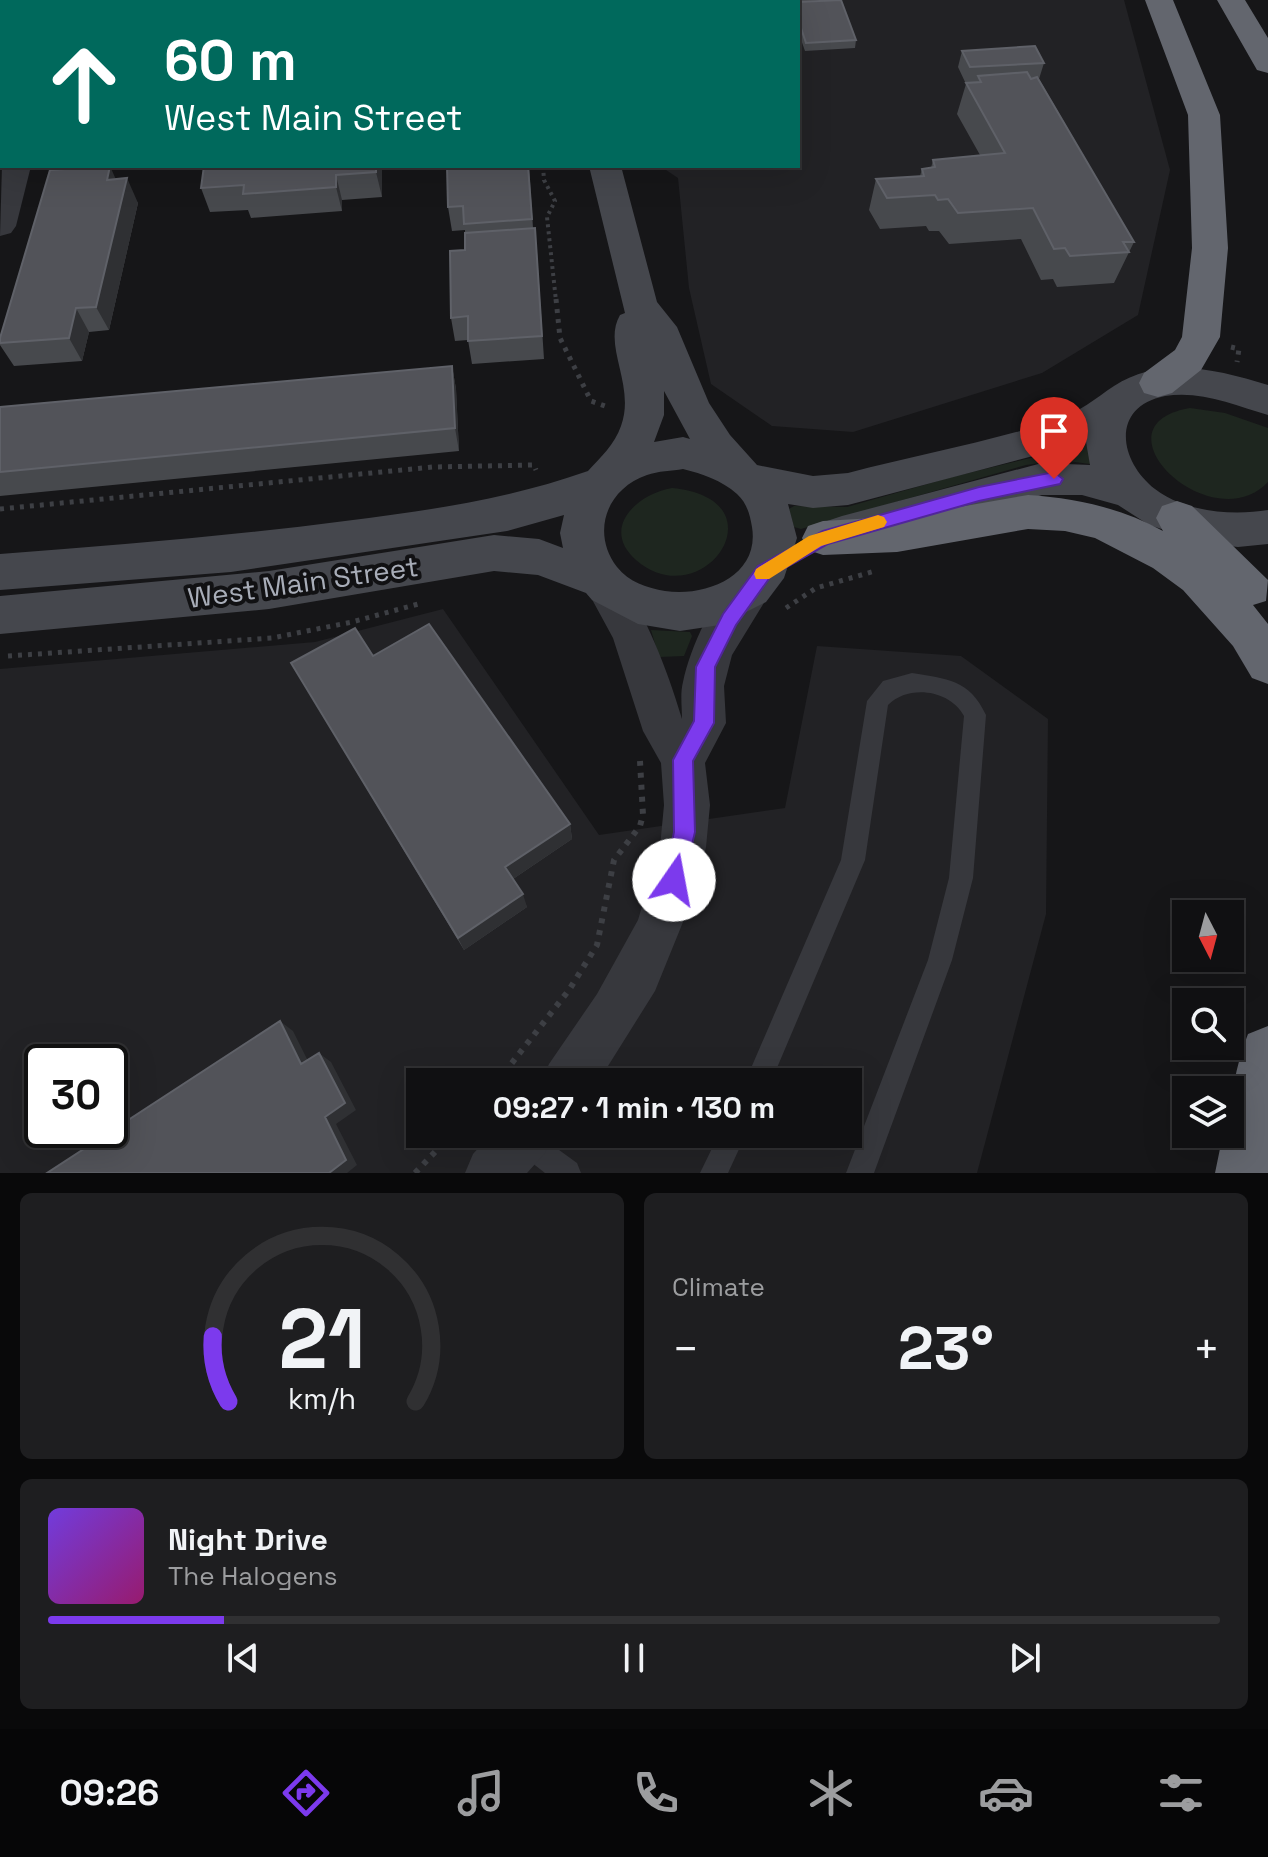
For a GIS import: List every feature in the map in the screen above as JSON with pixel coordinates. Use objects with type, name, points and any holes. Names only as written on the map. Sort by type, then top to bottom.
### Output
[{"type":"highway","points":[[1158,383],[1188,360],[1201,337],[1210,248],[1204,115],[1159,0]]},
{"type":"highway","points":[[1231,0],[1268,64]]},
{"type":"highway","points":[[823,538],[908,533],[1024,512],[1063,514],[1084,519],[1147,542],[1186,568],[1228,606],[1268,664]]},
{"type":"highway","points":[[1177,518],[1230,566],[1268,612]]},
{"type":"highway","points":[[1245,1173],[1268,1054]]},
{"type":"main road","points":[[605,168],[640,307],[658,327],[691,408],[716,446],[768,503],[776,530],[767,589]]},
{"type":"main road","points":[[640,307],[630,333],[644,379],[648,405],[640,432],[586,503],[580,537],[586,559],[601,580],[636,604],[679,612],[722,604],[767,589],[823,538],[1042,479],[1082,479],[1132,493]]},
{"type":"main road","points":[[607,477],[647,457],[683,453],[707,457],[744,475],[813,492],[848,489],[1070,432],[1113,409],[1138,391],[1158,383],[1204,382],[1268,400]]},
{"type":"main road","points":[[1113,409],[1105,428],[1104,453],[1113,472],[1147,505],[1215,529],[1250,531],[1268,527]]},
{"type":"main road","name":"West Main Street","points":[[0,572],[231,554],[380,535],[507,514],[553,502],[607,477]]},
{"type":"main road","name":"West Main Street","points":[[4,635],[494,553],[539,557],[601,580]]},
{"type":"street","points":[[0,226],[15,168]]},
{"type":"street","points":[[576,1068],[632,983],[664,916],[679,864],[684,832],[661,756],[664,730],[649,676],[629,625],[601,580]]},
{"type":"street","points":[[661,756],[704,723],[703,686],[711,654],[729,619],[767,589]]},
{"type":"lane","points":[[765,1068],[853,860],[878,701],[891,688],[912,682],[953,690],[967,701],[975,715],[961,878],[940,960],[860,1173]]},
{"type":"lane","points":[[714,1173],[726,1148]]},
{"type":"lane","points":[[513,1149],[567,1173]]},
{"type":"path","points":[[543,168],[544,180],[555,201],[547,217],[560,338],[591,401],[611,407],[609,414]]},
{"type":"path","points":[[0,509],[433,467],[534,465],[538,475]]},
{"type":"path","points":[[527,478],[547,472]]},
{"type":"path","points":[[767,589],[795,598],[811,590],[883,569]]},
{"type":"path","points":[[4,635],[272,638],[352,622],[426,601]]},
{"type":"path","points":[[508,1068],[569,990],[597,945],[614,860],[640,826],[661,756]]},
{"type":"path","points":[[415,1173],[439,1148]]},
{"type":"shaded area","points":[[800,0],[1124,0],[1170,170],[1138,315],[1042,373],[853,432],[772,426],[711,384],[689,288],[678,178],[663,168],[800,168]]},
{"type":"shaded area","points":[[1190,408],[1225,413],[1268,428],[1268,482],[1244,497],[1218,498],[1192,489],[1170,474],[1155,455],[1152,435],[1162,419]]},
{"type":"shaded area","points":[[1090,446],[1090,464],[1060,460],[1026,465],[801,529],[794,527],[789,509],[794,506],[847,507],[952,477]]},
{"type":"shaded area","points":[[672,488],[706,497],[723,512],[728,531],[722,550],[707,566],[686,575],[661,574],[636,560],[626,548],[622,536],[622,525],[636,505],[647,497]]},
{"type":"shaded area","points":[[443,609],[599,835],[785,808],[817,646],[961,656],[1048,719],[1046,914],[977,1173],[0,1173],[0,669],[315,642]]},
{"type":"shaded area","points":[[651,630],[690,632],[692,636],[684,656],[659,657]]},
{"type":"building","points":[[841,0],[856,40],[806,43],[800,25],[800,2]]},
{"type":"building","points":[[1035,46],[1044,63],[970,67],[962,51]]},
{"type":"building","points":[[1027,72],[1031,79],[1037,77],[1134,242],[1123,242],[1129,252],[1070,256],[1065,248],[1054,249],[1033,208],[958,213],[948,199],[938,200],[935,195],[887,198],[876,179],[924,176],[922,169],[935,167],[933,160],[1005,153],[966,83],[981,82],[978,76]]},
{"type":"building","points":[[110,168],[107,180],[127,178],[96,307],[76,308],[69,338],[0,343],[0,338],[50,170]]},
{"type":"building","points":[[204,168],[376,168],[376,172],[336,175],[336,187],[243,194],[244,185],[201,188]]},
{"type":"building","points":[[447,168],[528,168],[532,219],[464,224],[463,206],[448,207]]},
{"type":"building","points":[[535,228],[542,336],[468,341],[468,316],[451,318],[450,251],[465,250],[465,233]]},
{"type":"building","points":[[452,366],[455,428],[0,472],[0,407]]},
{"type":"building","points":[[429,624],[570,824],[505,867],[523,894],[458,938],[291,663],[355,628],[373,656]]},
{"type":"building","points":[[280,1021],[301,1064],[319,1053],[345,1103],[325,1117],[346,1160],[329,1173],[47,1173],[85,1148],[128,1148],[128,1120]]},
{"type":"slow traffic","points":[[763,574],[815,541],[878,522]]},
{"type":"route","points":[[674,880],[684,832],[683,760],[704,723],[706,667],[729,619],[765,571],[823,538],[979,494],[1026,482],[1054,479]]}]
